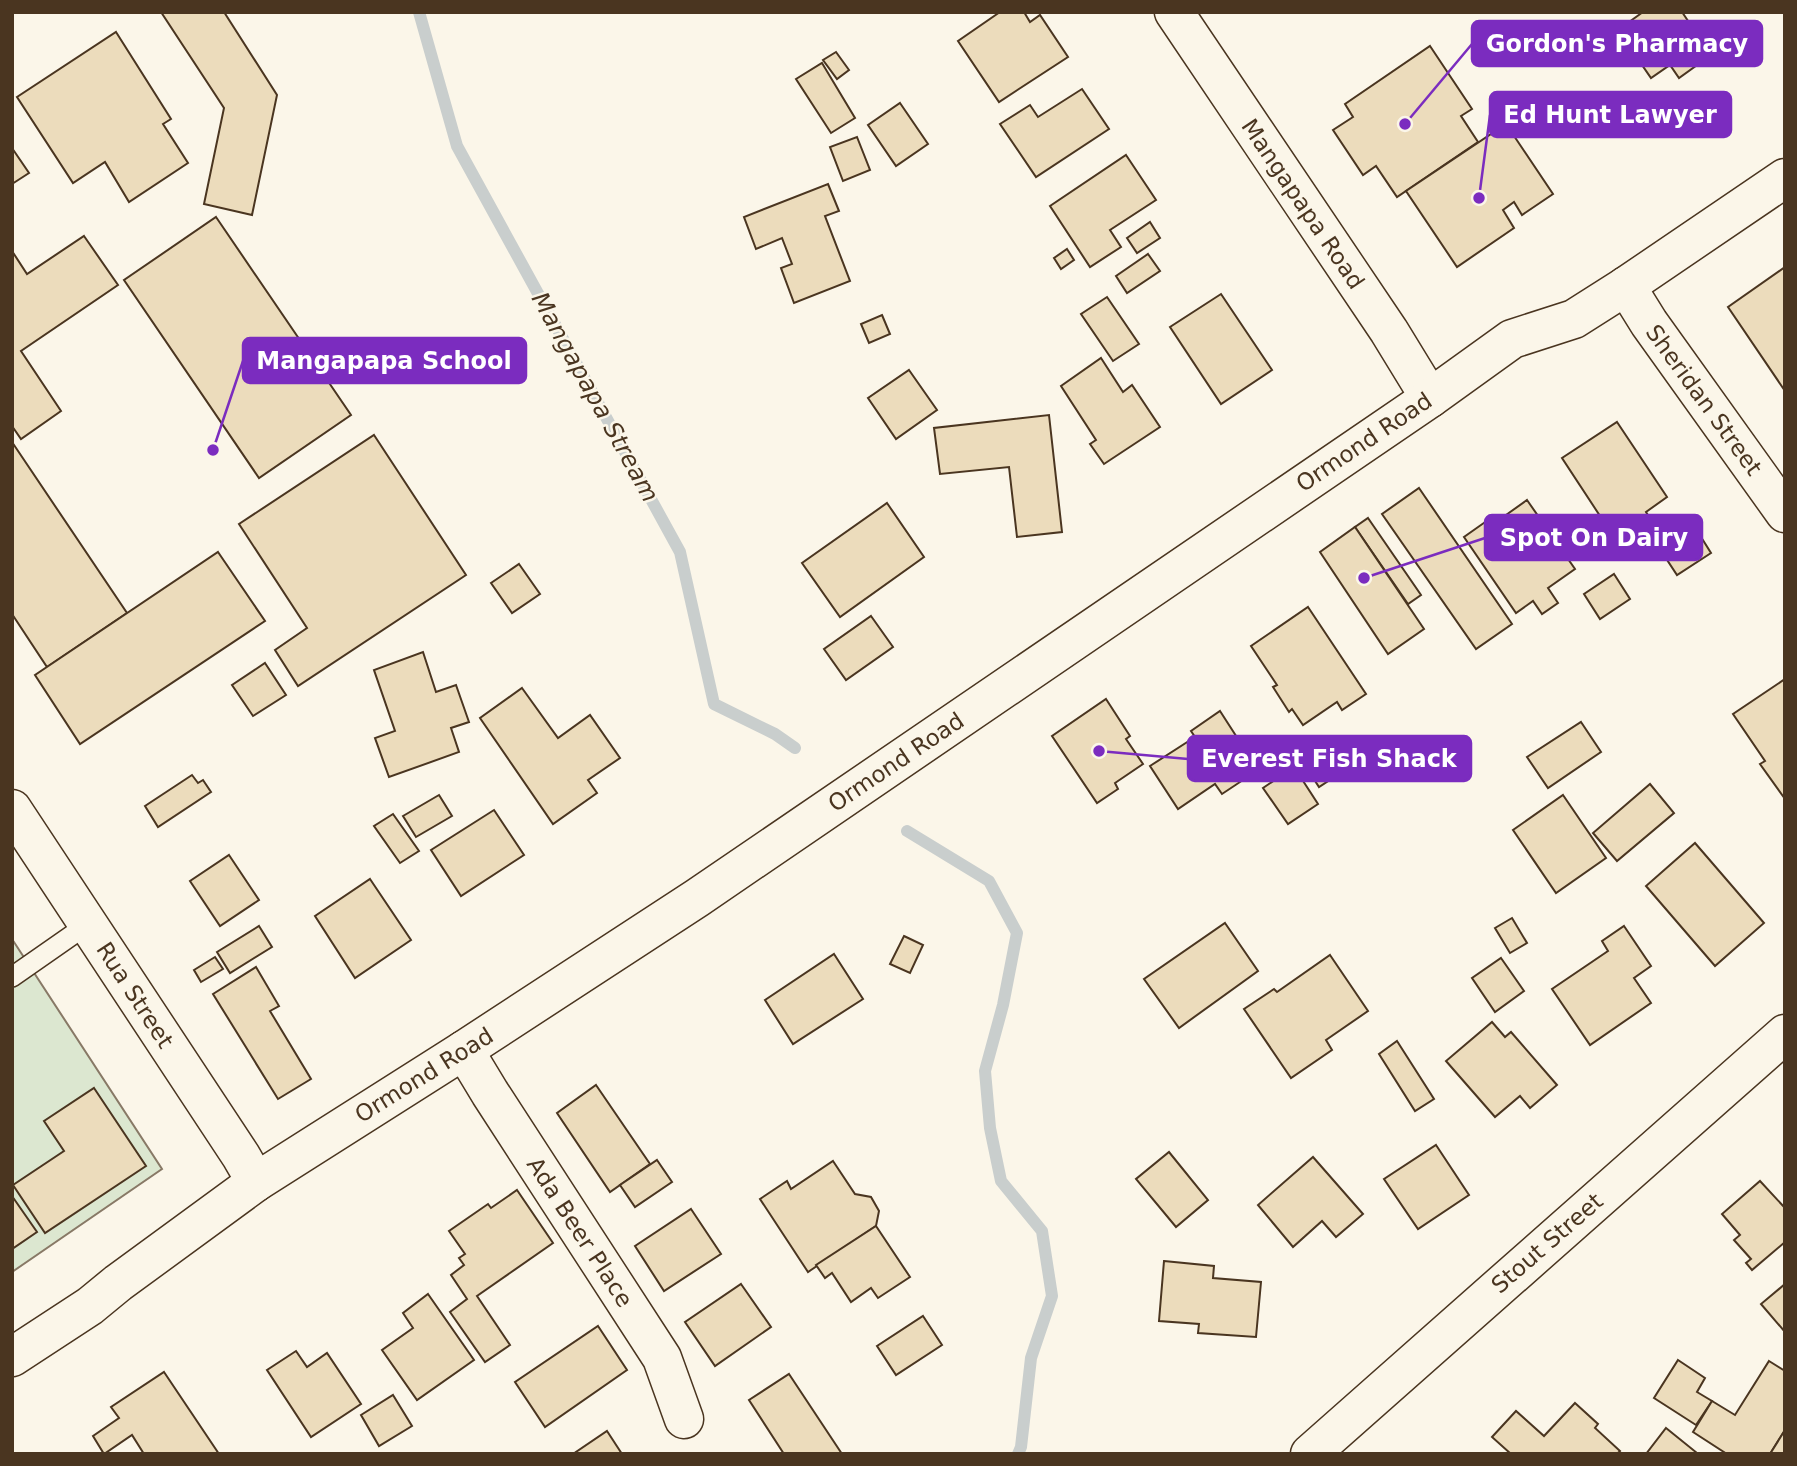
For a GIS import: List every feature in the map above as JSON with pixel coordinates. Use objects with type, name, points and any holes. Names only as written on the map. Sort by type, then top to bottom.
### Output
[{"type":"street","name":"Mangapapa Road","points":[[1174,12],[1381,320],[1430,398]]},
{"type":"street","name":"Ormond Road","points":[[12,1357],[90,1306],[257,1182],[697,898],[1430,398],[1512,339],[1574,319],[1785,178]]},
{"type":"street","name":"Sheridan Street","points":[[1626,286],[1649,323],[1785,513]]},
{"type":"street","name":"Rua Street","points":[[12,809],[257,1182]]},
{"type":"street","name":"Stout Street","points":[[1310,1454],[1780,1046]]},
{"type":"street","name":"Ada Beer Place","points":[[464,1050],[662,1358],[684,1419]]},
{"type":"lane","points":[[12,977],[88,924]]},
{"type":"green space","points":[[12,939],[162,1169],[12,1272]]},
{"type":"building","points":[[161,12],[224,12],[277,95],[252,215],[204,204],[224,108]]},
{"type":"building","points":[[1000,12],[1024,12],[1030,22],[1040,15],[1068,57],[999,102],[958,41]]},
{"type":"building","points":[[1643,12],[1682,12],[1711,55],[1679,78],[1670,65],[1651,78],[1618,30]]},
{"type":"building","points":[[116,32],[171,119],[163,124],[188,163],[129,202],[105,162],[73,183],[17,97]]},
{"type":"building","points":[[1430,46],[1472,109],[1461,116],[1478,142],[1397,197],[1376,166],[1363,175],[1333,130],[1353,117],[1345,104]]},
{"type":"building","points":[[836,52],[849,70],[837,79],[823,60]]},
{"type":"building","points":[[822,63],[855,118],[831,133],[796,79]]},
{"type":"building","points":[[1082,89],[1109,129],[1036,177],[1000,124],[1030,105],[1038,117]]},
{"type":"building","points":[[900,103],[928,144],[896,166],[868,125]]},
{"type":"building","points":[[1506,124],[1553,194],[1522,215],[1514,202],[1503,210],[1514,228],[1457,267],[1406,191]]},
{"type":"building","points":[[857,137],[870,170],[843,181],[830,147]]},
{"type":"building","points":[[12,148],[29,173],[12,184]]},
{"type":"building","points":[[1126,155],[1156,200],[1110,230],[1121,247],[1090,267],[1050,206]]},
{"type":"building","points":[[828,184],[839,211],[825,216],[850,281],[794,303],[781,268],[792,264],[782,238],[756,249],[744,217]]},
{"type":"building","points":[[216,217],[351,415],[259,478],[124,280]]},
{"type":"building","points":[[1150,222],[1160,238],[1137,253],[1127,238]]},
{"type":"building","points":[[84,236],[118,285],[21,351],[61,411],[21,439],[12,426],[12,251],[27,274]]},
{"type":"building","points":[[1067,249],[1074,260],[1061,269],[1054,258]]},
{"type":"building","points":[[1148,254],[1160,271],[1127,293],[1116,276]]},
{"type":"building","points":[[1785,267],[1785,391],[1728,307]]},
{"type":"building","points":[[1221,294],[1272,370],[1221,404],[1170,327]]},
{"type":"building","points":[[1107,297],[1139,344],[1113,361],[1081,314]]},
{"type":"building","points":[[882,315],[890,334],[869,343],[861,324]]},
{"type":"building","points":[[1101,358],[1123,392],[1132,385],[1160,427],[1104,464],[1090,444],[1096,440],[1061,386]]},
{"type":"building","points":[[909,370],[937,410],[896,439],[868,398]]},
{"type":"building","points":[[1049,415],[1062,532],[1017,537],[1009,467],[940,474],[934,428]]},
{"type":"building","points":[[1617,422],[1667,497],[1646,512],[1656,528],[1623,551],[1562,458]]},
{"type":"building","points":[[374,435],[466,575],[298,686],[275,650],[307,628],[239,524]]},
{"type":"building","points":[[12,442],[127,613],[47,667],[12,614]]},
{"type":"building","points":[[1419,488],[1512,624],[1476,649],[1382,514]]},
{"type":"building","points":[[1527,500],[1575,569],[1548,588],[1558,603],[1542,614],[1533,601],[1516,613],[1464,537],[1488,520],[1492,525]]},
{"type":"building","points":[[887,503],[924,557],[840,617],[802,563]]},
{"type":"building","points":[[1368,518],[1421,595],[1408,604],[1355,527]]},
{"type":"building","points":[[1691,521],[1711,553],[1677,575],[1656,543]]},
{"type":"building","points":[[1355,527],[1424,629],[1388,654],[1320,552]]},
{"type":"building","points":[[218,552],[265,621],[80,744],[35,675]]},
{"type":"building","points":[[519,564],[540,594],[512,613],[491,583]]},
{"type":"building","points":[[1614,574],[1630,599],[1600,619],[1584,594]]},
{"type":"building","points":[[1308,607],[1366,694],[1342,710],[1337,702],[1303,725],[1292,709],[1289,712],[1273,687],[1277,685],[1251,646]]},
{"type":"building","points":[[871,616],[893,647],[846,680],[824,649]]},
{"type":"building","points":[[423,652],[436,692],[456,685],[469,722],[451,728],[459,752],[389,777],[375,738],[395,731],[374,670]]},
{"type":"building","points":[[265,663],[286,695],[253,716],[232,685]]},
{"type":"building","points":[[1785,679],[1785,799],[1760,764],[1765,761],[1733,714]]},
{"type":"building","points":[[522,688],[558,738],[590,715],[620,758],[588,780],[597,793],[553,824],[480,718]]},
{"type":"building","points":[[1106,699],[1130,736],[1126,739],[1143,764],[1115,783],[1118,789],[1097,803],[1052,736]]},
{"type":"building","points":[[1220,711],[1258,770],[1222,794],[1215,784],[1178,809],[1150,766],[1195,737],[1191,731]]},
{"type":"building","points":[[1581,722],[1601,752],[1548,788],[1527,757]]},
{"type":"building","points":[[1325,739],[1345,770],[1319,787],[1299,756]]},
{"type":"building","points":[[1294,767],[1318,804],[1288,824],[1263,788]]},
{"type":"building","points":[[192,775],[198,783],[203,780],[211,792],[158,827],[145,806]]},
{"type":"building","points":[[1650,784],[1674,813],[1617,861],[1593,833]]},
{"type":"building","points":[[439,795],[452,816],[416,837],[403,816]]},
{"type":"building","points":[[1563,795],[1606,858],[1556,893],[1513,830]]},
{"type":"building","points":[[494,810],[524,855],[461,896],[431,850]]},
{"type":"building","points":[[393,814],[419,851],[400,863],[374,826]]},
{"type":"building","points":[[1695,843],[1764,923],[1715,966],[1646,886]]},
{"type":"building","points":[[229,855],[259,900],[220,926],[190,881]]},
{"type":"building","points":[[370,879],[411,940],[355,978],[315,916]]},
{"type":"building","points":[[1512,918],[1527,943],[1510,953],[1495,928]]},
{"type":"building","points":[[1225,923],[1258,971],[1179,1028],[1144,979]]},
{"type":"building","points":[[259,926],[272,947],[230,973],[217,952]]},
{"type":"building","points":[[1624,926],[1651,966],[1634,978],[1651,1003],[1590,1045],[1552,989],[1608,951],[1602,941]]},
{"type":"building","points":[[904,936],[923,945],[910,973],[890,964]]},
{"type":"building","points":[[834,954],[863,999],[793,1044],[765,1000]]},
{"type":"building","points":[[1330,955],[1368,1011],[1326,1040],[1332,1050],[1291,1078],[1244,1009],[1274,989],[1277,992]]},
{"type":"building","points":[[215,957],[223,969],[201,982],[194,970]]},
{"type":"building","points":[[1501,958],[1524,991],[1495,1012],[1472,978]]},
{"type":"building","points":[[256,967],[279,1006],[270,1011],[311,1079],[278,1099],[213,994]]},
{"type":"building","points":[[1492,1022],[1505,1037],[1511,1032],[1557,1085],[1530,1108],[1520,1096],[1495,1117],[1446,1061]]},
{"type":"building","points":[[1397,1041],[1434,1099],[1415,1111],[1379,1054]]},
{"type":"building","points":[[596,1085],[650,1164],[610,1192],[557,1113]]},
{"type":"building","points":[[94,1088],[146,1166],[45,1233],[13,1185],[64,1151],[44,1121]]},
{"type":"building","points":[[1436,1145],[1469,1195],[1418,1229],[1384,1179]]},
{"type":"building","points":[[1169,1152],[1208,1200],[1176,1227],[1136,1179]]},
{"type":"building","points":[[1313,1157],[1363,1214],[1336,1237],[1322,1221],[1293,1247],[1258,1205]]},
{"type":"building","points":[[657,1160],[672,1182],[635,1207],[620,1185]]},
{"type":"building","points":[[833,1161],[855,1194],[871,1197],[879,1211],[876,1226],[808,1272],[760,1199],[787,1181],[791,1189]]},
{"type":"building","points":[[1760,1181],[1785,1208],[1785,1242],[1752,1270],[1746,1263],[1751,1259],[1734,1240],[1740,1235],[1722,1214]]},
{"type":"building","points":[[517,1190],[553,1243],[477,1296],[510,1345],[485,1362],[450,1312],[467,1299],[451,1275],[464,1265],[459,1258],[465,1254],[449,1231],[488,1204],[491,1208]]},
{"type":"building","points":[[12,1196],[37,1232],[12,1249]]},
{"type":"building","points":[[691,1209],[721,1254],[664,1291],[635,1246]]},
{"type":"building","points":[[876,1226],[910,1277],[878,1298],[871,1288],[851,1302],[832,1273],[825,1278],[816,1265]]},
{"type":"building","points":[[1164,1261],[1214,1266],[1213,1278],[1261,1282],[1256,1337],[1198,1333],[1199,1324],[1159,1321]]},
{"type":"building","points":[[741,1284],[771,1327],[715,1366],[685,1322]]},
{"type":"building","points":[[1785,1284],[1785,1332],[1761,1304]]},
{"type":"building","points":[[428,1294],[474,1360],[417,1400],[382,1350],[413,1328],[403,1313]]},
{"type":"building","points":[[923,1316],[942,1345],[896,1375],[877,1346]]},
{"type":"building","points":[[598,1326],[627,1370],[545,1427],[515,1382]]},
{"type":"building","points":[[296,1351],[307,1367],[327,1353],[361,1404],[311,1437],[267,1370]]},
{"type":"building","points":[[1678,1360],[1705,1378],[1697,1392],[1712,1401],[1696,1425],[1654,1398]]},
{"type":"building","points":[[1769,1361],[1785,1371],[1785,1430],[1770,1454],[1727,1454],[1693,1432],[1712,1401],[1735,1415]]},
{"type":"building","points":[[164,1372],[219,1454],[144,1454],[132,1435],[104,1454],[93,1436],[119,1418],[111,1407]]},
{"type":"building","points":[[789,1374],[842,1454],[784,1454],[749,1400]]},
{"type":"building","points":[[393,1395],[412,1426],[379,1446],[361,1415]]},
{"type":"building","points":[[1575,1403],[1598,1424],[1595,1428],[1620,1451],[1617,1454],[1511,1454],[1492,1437],[1516,1411],[1544,1436]]},
{"type":"building","points":[[1666,1428],[1697,1453],[1646,1454]]},
{"type":"building","points":[[1785,1430],[1785,1454],[1770,1454]]},
{"type":"building","points":[[607,1431],[622,1454],[573,1454]]},
{"type":"waterway","name":"Mangapapa Stream","points":[[419,12],[457,146],[680,552],[714,704],[775,734],[795,748]]},
{"type":"waterway","name":"Mangapapa Stream","points":[[907,831],[989,881],[1017,933],[1003,1005],[985,1071],[990,1128],[1001,1181],[1042,1231],[1052,1296],[1031,1358],[1018,1454]]},
{"type":"place","name":"Gordon's Pharmacy","points":[[1405,124]]},
{"type":"place","name":"Ed Hunt Lawyer","points":[[1479,198]]},
{"type":"place","name":"Mangapapa School","points":[[213,450]]},
{"type":"place","name":"Spot On Dairy","points":[[1364,578]]},
{"type":"place","name":"Everest Fish Shack","points":[[1099,751]]}]
